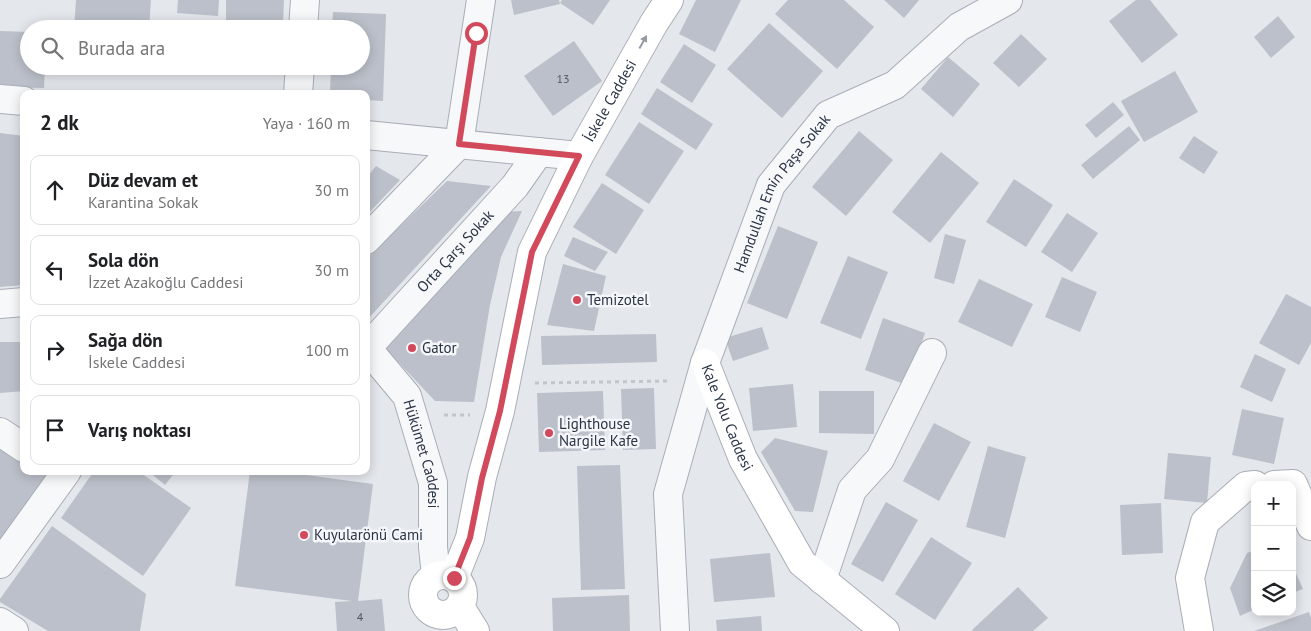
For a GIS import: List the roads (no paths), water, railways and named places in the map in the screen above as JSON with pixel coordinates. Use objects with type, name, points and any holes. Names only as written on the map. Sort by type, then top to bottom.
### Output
[{"type":"street","points":[[304,20],[305,0]]},
{"type":"street","points":[[370,236],[459,144],[481,0]]},
{"type":"street","name":"İskele Caddesi","points":[[445,577],[470,538],[482,478],[500,411],[532,252],[579,156],[668,0]]},
{"type":"street","name":"Hamdullah Emin Paşa Sokak","points":[[702,372],[771,185],[828,115],[895,85],[959,27],[1008,0]]},
{"type":"street","points":[[298,90],[299,75]]},
{"type":"street","points":[[0,99],[20,101]]},
{"type":"street","points":[[370,135],[579,156]]},
{"type":"street","name":"Orta Çarşı Sokak","points":[[370,345],[515,186],[540,152]]},
{"type":"street","points":[[0,304],[20,302]]},
{"type":"street","name":"Hükümet Caddesi","points":[[370,352],[407,396],[434,483],[433,547],[445,577]]},
{"type":"street","points":[[822,580],[852,490],[880,460],[932,353]]},
{"type":"street","name":"Kale Yolu Caddesi","points":[[702,372],[743,459],[802,563],[885,631]]},
{"type":"street","name":"Kale Yolu Caddesi","points":[[675,631],[668,494],[702,372]]},
{"type":"street","points":[[0,432],[20,445]]},
{"type":"street","points":[[0,564],[61,475]]},
{"type":"street","points":[[1199,631],[1190,578],[1206,522],[1246,486],[1251,486]]},
{"type":"street","points":[[1296,491],[1311,526]]},
{"type":"street","points":[[423,631],[446,614],[463,592],[459,582],[445,577],[431,578],[424,587],[423,598],[446,614],[475,631]]},
{"type":"street","points":[[0,622],[14,631]]},
{"type":"place","name":"Temizotel","points":[[577,300]]},
{"type":"place","name":"Gator","points":[[412,348]]},
{"type":"place","name":"Lighthouse Nargile Kafe","points":[[549,433]]},
{"type":"place","name":"Kuyularönü Cami","points":[[304,535]]}]
